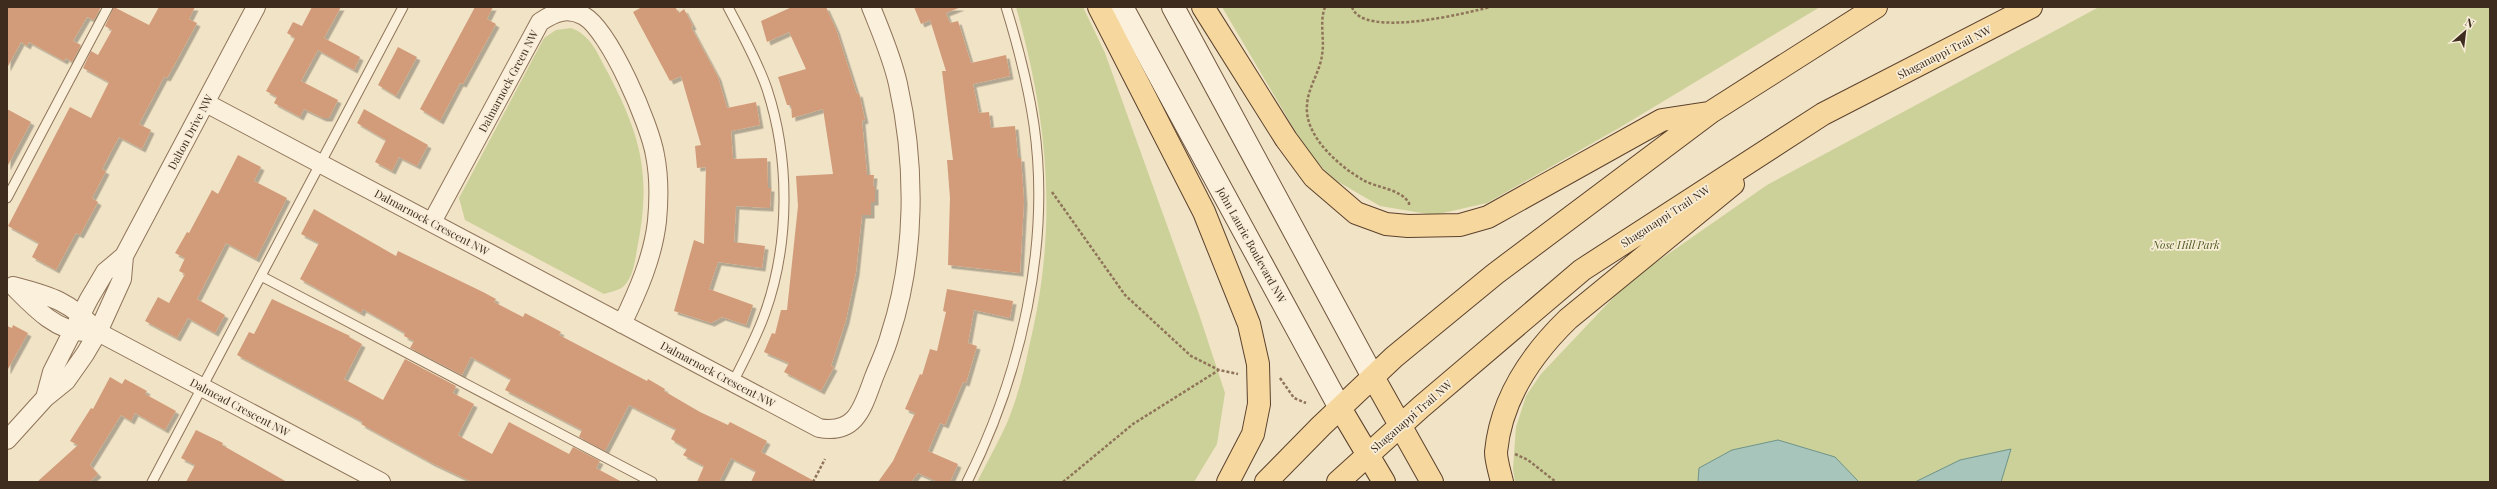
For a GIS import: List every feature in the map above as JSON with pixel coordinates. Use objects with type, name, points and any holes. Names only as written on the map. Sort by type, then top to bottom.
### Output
[{"type":"main road","points":[[1099,7],[1204,212],[1249,324],[1258,364],[1259,404],[1254,434],[1228,482]]},
{"type":"main road","name":"John Laurie Boulevard NW","points":[[1122,7],[1340,408],[1384,482]]},
{"type":"main road","points":[[1173,7],[1373,377],[1432,482]]},
{"type":"main road","points":[[1203,7],[1286,139],[1314,177],[1356,213],[1386,224],[1408,226],[1460,225],[1488,217],[1662,120],[1711,112]]},
{"type":"main road","points":[[1266,482],[1373,377],[1495,274],[1711,112],[1876,7]]},
{"type":"main road","name":"Shaganappi Trail NW","points":[[1338,482],[1367,454],[1582,270],[1823,114],[2031,7]]},
{"type":"main road","points":[[1502,482],[1496,453],[1505,413],[1517,381],[1544,343],[1568,319],[1726,192],[1764,151]]},
{"type":"street","name":"Dalton Drive NW","points":[[45,398],[52,372],[81,313],[104,272],[124,256],[256,7]]},
{"type":"street","name":"Dalmarnock Crescent NW","points":[[206,103],[819,428],[837,429],[846,426],[860,413],[890,335],[903,282],[909,240],[908,144],[898,84],[871,7]]},
{"type":"street","name":"Dalmarnock Green NW","points":[[432,222],[540,22],[552,14],[563,11],[586,17],[594,24],[625,72],[655,153],[658,178],[657,221],[649,258],[640,288],[622,324]]},
{"type":"street","name":"Dalton Drive NW","points":[[7,440],[45,398],[66,381],[98,332],[122,279],[124,256]]},
{"type":"street","points":[[10,284],[47,294],[81,313],[98,332]]},
{"type":"street","points":[[10,284],[39,312],[72,331],[98,332]]},
{"type":"street","name":"Dalmead Crescent NW","points":[[98,332],[381,482]]},
{"type":"lane","points":[[7,198],[108,7]]},
{"type":"lane","points":[[152,482],[403,7]]},
{"type":"lane","points":[[728,7],[754,57],[767,90],[783,164],[780,248],[774,280],[765,312],[733,382]]},
{"type":"lane","points":[[967,482],[999,412],[1017,354],[1032,275],[1037,221],[1037,165],[1034,125],[1022,59],[1006,7]]},
{"type":"lane","points":[[261,276],[652,482]]},
{"type":"path","points":[[1325,7],[1322,23],[1322,57],[1307,105],[1308,119],[1313,131],[1325,149],[1352,173],[1406,198],[1409,202],[1409,214]]},
{"type":"path","points":[[1352,7],[1360,16],[1368,20],[1393,23],[1470,13],[1490,7]]},
{"type":"path","points":[[1037,165],[1059,204],[1126,294],[1191,356],[1219,370],[1245,375]]},
{"type":"path","points":[[1063,482],[1133,424],[1219,370]]},
{"type":"path","points":[[1277,374],[1294,398],[1306,403]]},
{"type":"path","points":[[1508,454],[1518,454],[1556,482]]},
{"type":"path","points":[[813,482],[826,459]]},
{"type":"green space","points":[[1016,7],[1083,7],[1105,53],[1199,314],[1225,393],[1217,444],[1194,482],[977,482],[1007,423],[1017,395],[1025,366],[1038,303],[1044,260],[1046,176],[1042,135],[1036,93]]},
{"type":"green space","points":[[1222,7],[1820,7],[1619,128],[1487,203],[1434,215],[1380,206],[1335,180],[1310,156]]},
{"type":"green space","name":"Nose Hill Park","points":[[2099,7],[2490,7],[2490,482],[1515,482],[1513,469],[1516,427],[1526,396],[1541,374],[1628,282],[1767,185]]},
{"type":"green space","points":[[571,28],[584,35],[593,45],[619,94],[635,136],[643,177],[641,223],[632,274],[624,286],[604,294],[465,220],[459,198],[544,38],[556,30]]},
{"type":"water","points":[[1778,440],[1835,457],[1859,482],[1698,482],[1699,468],[1732,450]]},
{"type":"water","points":[[2011,449],[2001,482],[1915,482],[1960,460]]},
{"type":"building","points":[[7,7],[101,7],[94,20],[87,17],[73,41],[81,45],[72,62],[66,58],[64,61],[29,42],[27,46],[21,42],[7,68]]},
{"type":"building","points":[[114,7],[149,25],[159,7],[195,7],[189,19],[197,23],[167,78],[164,77],[139,124],[151,130],[142,149],[119,137],[102,169],[106,171],[92,198],[98,202],[80,235],[76,233],[56,270],[32,257],[39,243],[8,226],[70,107],[91,118],[109,82],[83,68],[91,51],[98,55],[112,30],[105,26]]},
{"type":"building","points":[[312,7],[341,7],[324,38],[360,57],[354,70],[318,50],[301,81],[338,100],[329,118],[323,118],[304,109],[300,117],[274,103],[277,97],[266,91],[295,38],[287,33],[293,22],[302,26]]},
{"type":"building","points":[[475,7],[493,7],[487,19],[496,24],[463,84],[460,83],[440,121],[420,109]]},
{"type":"building","points":[[642,7],[675,7],[679,13],[684,9],[693,26],[691,27],[718,77],[727,108],[756,102],[760,125],[731,131],[733,159],[767,158],[768,188],[771,188],[770,208],[736,206],[734,242],[765,246],[762,268],[718,262],[709,289],[753,305],[746,325],[722,317],[711,323],[674,311],[694,240],[704,244],[706,167],[697,168],[695,146],[701,145],[681,76],[670,81],[633,12]]},
{"type":"building","points":[[792,7],[826,7],[836,29],[857,94],[859,93],[865,120],[862,121],[867,175],[874,175],[873,186],[875,186],[875,202],[871,202],[871,215],[862,215],[856,272],[846,320],[831,366],[834,367],[821,391],[784,372],[789,363],[764,352],[772,333],[775,334],[781,310],[787,310],[798,206],[796,176],[833,174],[823,109],[792,118],[791,105],[787,105],[778,77],[806,69],[789,32],[767,42],[761,21]]},
{"type":"building","points":[[914,7],[961,7],[946,13],[950,23],[958,21],[971,63],[1006,55],[1010,76],[973,84],[979,113],[989,112],[991,128],[1015,126],[1018,158],[1021,158],[1024,201],[1020,273],[948,265],[950,198],[947,160],[953,160],[942,71],[946,71],[930,20],[921,24]]},
{"type":"building","points":[[398,47],[417,57],[396,96],[378,85]]},
{"type":"building","points":[[7,109],[31,122],[7,167]]},
{"type":"building","points":[[364,109],[428,145],[417,166],[399,157],[392,171],[375,162],[386,140],[357,123]]},
{"type":"building","points":[[238,155],[261,167],[254,181],[287,198],[256,259],[226,243],[197,299],[225,315],[215,333],[188,318],[177,338],[145,321],[158,297],[169,303],[185,274],[179,271],[185,258],[175,253],[187,232],[189,233],[212,190],[218,194]]},
{"type":"building","points":[[314,209],[396,256],[398,251],[483,292],[496,299],[494,302],[523,317],[525,313],[561,332],[559,335],[647,381],[648,379],[665,389],[664,391],[700,412],[728,425],[730,422],[767,441],[761,452],[816,482],[751,482],[756,471],[731,458],[719,482],[697,482],[704,466],[683,455],[687,449],[671,439],[676,429],[629,405],[605,451],[579,437],[582,430],[505,390],[511,379],[471,357],[462,375],[410,348],[414,341],[404,336],[405,333],[363,309],[361,313],[300,279],[319,243],[301,234]]},
{"type":"building","points":[[947,289],[1013,301],[1010,318],[974,310],[968,343],[977,346],[966,383],[963,382],[945,425],[940,423],[928,451],[958,464],[950,482],[938,482],[918,473],[911,482],[878,482],[893,461],[915,413],[905,409],[920,374],[922,375],[930,349],[937,351],[946,312],[943,311]]},
{"type":"building","points":[[272,299],[350,336],[349,337],[362,344],[344,379],[383,400],[405,359],[456,386],[453,393],[474,404],[458,435],[466,440],[492,454],[509,422],[569,454],[573,447],[600,461],[596,468],[622,482],[472,482],[432,463],[361,424],[363,422],[237,355],[249,332],[254,334]]},
{"type":"building","points":[[13,325],[28,333],[7,371],[7,326],[12,328]]},
{"type":"building","points":[[110,377],[122,384],[125,379],[147,391],[145,394],[176,411],[165,430],[135,413],[131,421],[121,415],[90,465],[98,474],[89,482],[37,482],[78,445],[70,441],[91,408],[93,409]]},
{"type":"building","points":[[196,430],[223,443],[222,445],[287,482],[186,482],[195,465],[181,458]]}]
